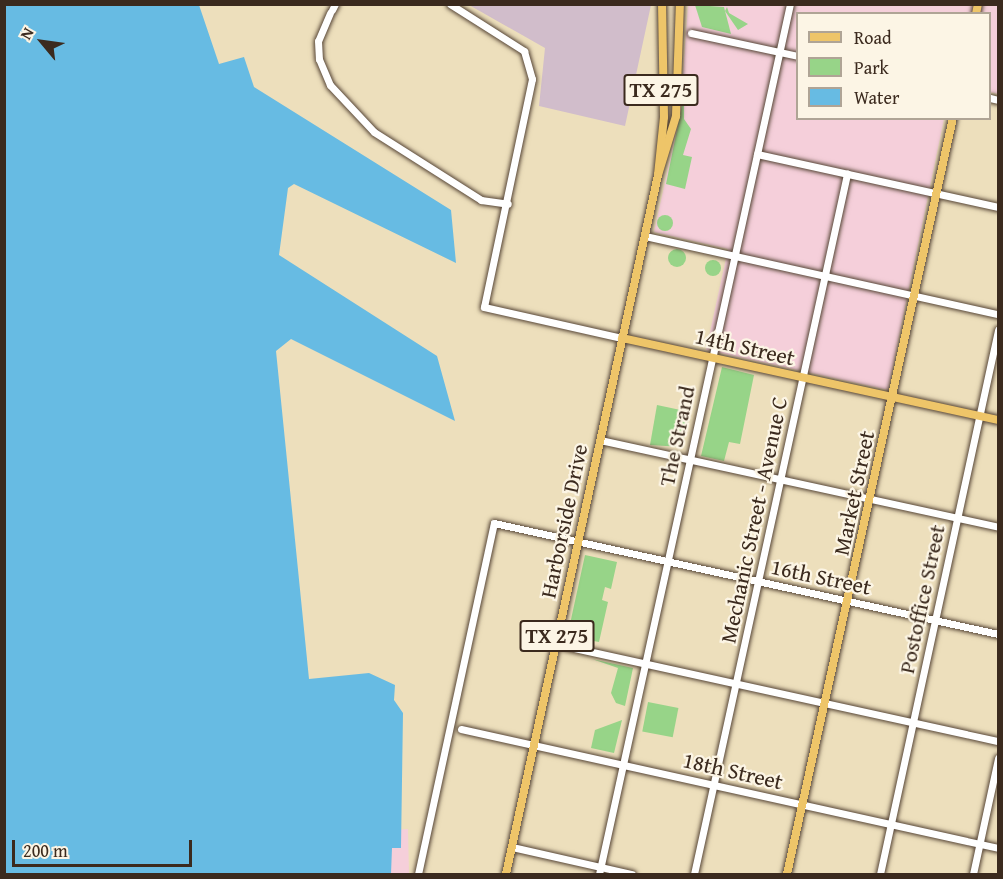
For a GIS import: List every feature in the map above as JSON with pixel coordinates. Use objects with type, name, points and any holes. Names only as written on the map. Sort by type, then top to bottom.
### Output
[{"type":"main road","name":"Harborside Drive","points":[[658,175],[664,117],[662,4]]},
{"type":"main road","name":"Harborside Drive","points":[[506,874],[658,175],[676,116],[680,4]]},
{"type":"main road","name":"Market Street","points":[[787,874],[827,703],[953,120]]},
{"type":"main road","name":"14th Street","points":[[622,338],[999,420]]},
{"type":"street","points":[[332,9],[318,41],[319,59],[330,85],[347,104],[374,132],[471,194],[508,204],[532,79],[530,64],[513,41],[450,4]]},
{"type":"street","name":"The Strand","points":[[600,871],[790,4]]},
{"type":"street","points":[[691,33],[796,56]]},
{"type":"street","points":[[757,154],[999,207]]},
{"type":"street","name":"Mechanic Street - Avenue C","points":[[694,874],[847,174]]},
{"type":"street","name":"14th Street","points":[[508,204],[484,306],[622,338]]},
{"type":"street","points":[[645,236],[999,314]]},
{"type":"street","name":"Postoffice Street","points":[[880,874],[999,330]]},
{"type":"street","points":[[600,440],[999,527]]},
{"type":"street","name":"16th Street","points":[[418,874],[494,523],[999,634]]},
{"type":"street","points":[[556,644],[999,741]]},
{"type":"street","name":"18th Street","points":[[461,729],[999,848]]},
{"type":"street","points":[[973,874],[999,758]]},
{"type":"street","points":[[512,847],[600,871],[632,874]]},
{"type":"shaded area","points":[[469,5],[651,5],[625,126],[539,106],[545,48]]},
{"type":"shaded area","points":[[688,5],[998,5],[998,94],[991,92],[991,12],[796,12],[796,120],[944,120],[888,390],[706,350],[728,249],[654,232],[680,114]]},
{"type":"shaded area","points":[[408,829],[409,874],[323,874],[330,835]]},
{"type":"green space","points":[[695,5],[724,7],[731,34],[702,27]]},
{"type":"green space","points":[[727,7],[729,13],[748,24],[738,30],[725,11]]},
{"type":"green space","points":[[684,95],[684,119],[691,129],[683,155],[692,157],[685,189],[666,184]]},
{"type":"green space","points":[[665,215],[673,223],[665,231],[657,223]]},
{"type":"green space","points":[[677,249],[683,252],[686,258],[683,264],[677,267],[671,264],[668,258],[671,252]]},
{"type":"green space","points":[[713,260],[719,262],[721,268],[719,274],[713,276],[707,274],[705,268],[707,262]]},
{"type":"green space","points":[[722,367],[754,375],[740,444],[729,442],[724,461],[701,456]]},
{"type":"green space","points":[[657,405],[690,412],[682,447],[650,445]]},
{"type":"green space","points":[[585,555],[617,562],[611,589],[605,587],[602,600],[608,602],[599,642],[578,638],[581,626],[570,624]]},
{"type":"green space","points":[[592,659],[633,668],[625,706],[616,703],[611,693],[618,668]]},
{"type":"green space","points":[[648,702],[678,708],[673,737],[642,731]]},
{"type":"green space","points":[[622,720],[614,753],[591,748],[595,730]]},
{"type":"water","points":[[5,4],[199,5],[219,64],[244,57],[254,87],[451,210],[456,263],[294,184],[288,188],[279,255],[437,356],[455,421],[291,339],[276,351],[309,679],[369,673],[395,685],[394,700],[403,713],[401,848],[392,848],[391,874],[5,874]]}]
